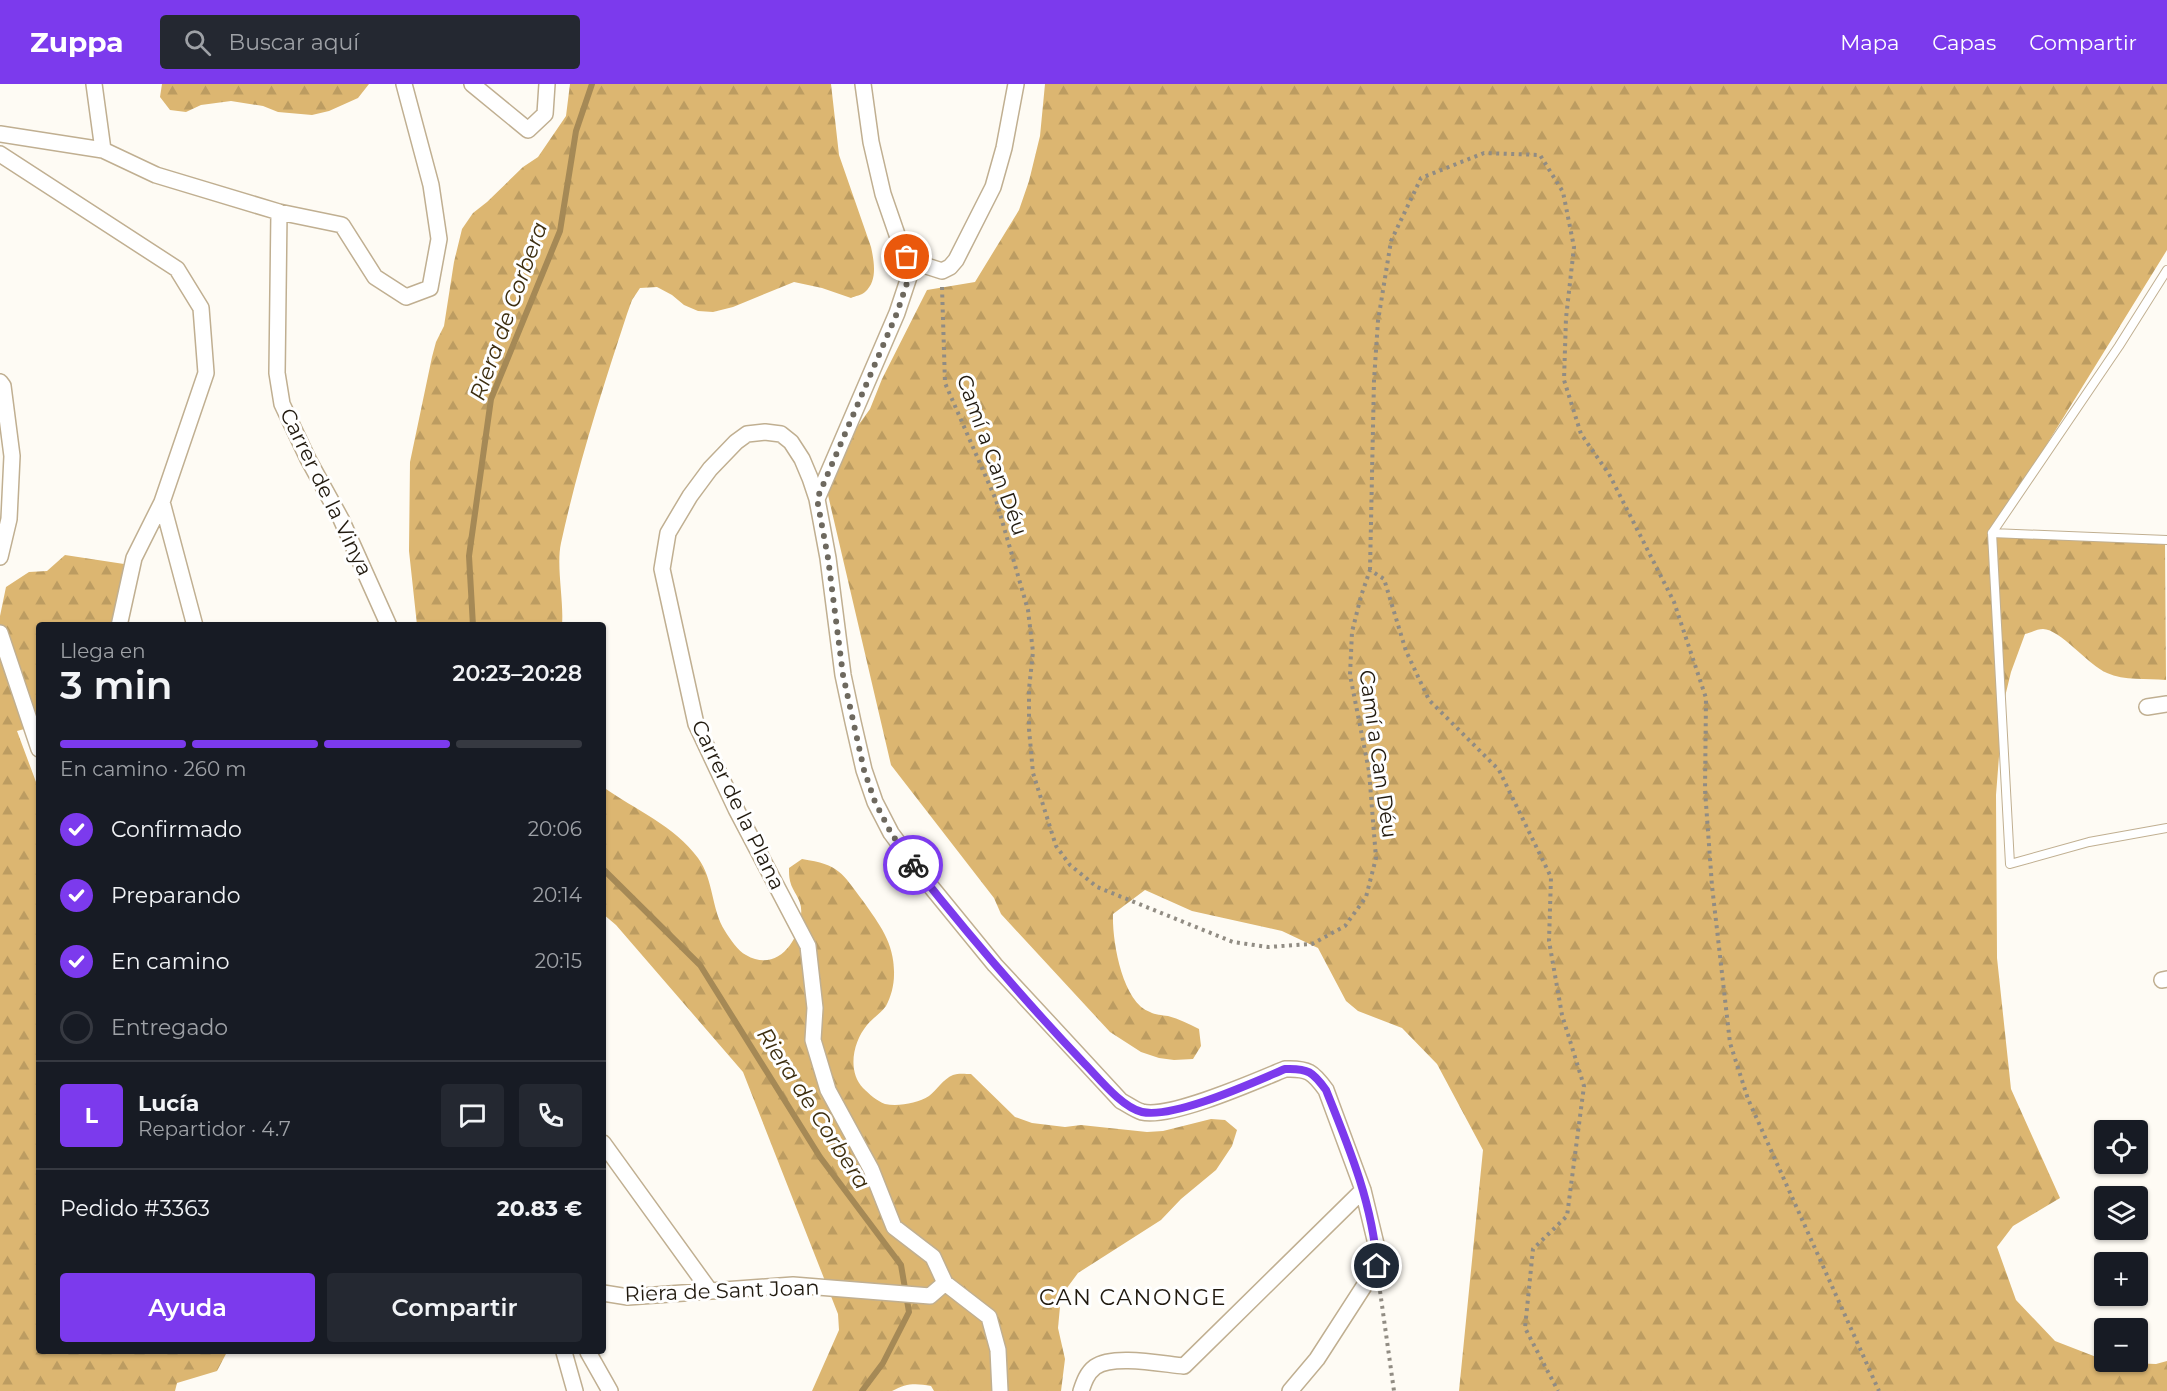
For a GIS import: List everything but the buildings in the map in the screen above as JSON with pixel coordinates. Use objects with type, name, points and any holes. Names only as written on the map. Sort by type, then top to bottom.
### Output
[{"type":"street","points":[[94,84],[103,150]]},
{"type":"street","points":[[0,134],[103,150],[156,175],[279,212],[342,225],[375,277],[406,297],[430,288],[439,239],[431,185],[404,84]]},
{"type":"street","points":[[472,84],[528,130],[545,114],[547,84]]},
{"type":"street","points":[[863,84],[871,142],[883,194],[902,249],[914,262],[942,271],[956,260],[993,187],[1005,148],[1016,84]]},
{"type":"street","points":[[0,154],[177,269],[201,308],[206,373],[162,502],[134,558],[120,622]]},
{"type":"street","name":"Carrer de la Vinya","points":[[279,212],[277,374],[282,404],[308,459],[341,519],[387,622]]},
{"type":"street","points":[[817,499],[897,313],[914,262]]},
{"type":"street","points":[[0,382],[3,386],[12,456],[9,519],[0,557]]},
{"type":"street","name":"Carrer de la Plana","points":[[1000,1391],[998,1350],[989,1317],[945,1283],[933,1257],[894,1227],[871,1169],[828,1090],[813,1040],[815,1008],[808,946],[736,809],[696,724],[662,569],[668,533],[690,496],[710,469],[747,434],[765,432],[781,434],[791,442],[802,459],[817,499],[828,558],[843,675],[864,770],[875,802],[891,833],[928,883],[995,965],[1121,1101],[1142,1112],[1164,1111],[1193,1104],[1285,1069],[1301,1068],[1310,1071],[1326,1090],[1363,1190],[1376,1244],[1377,1266]]},
{"type":"street","points":[[162,502],[194,622]]},
{"type":"street","points":[[0,633],[36,740]]},
{"type":"street","points":[[2147,707],[2167,705]]},
{"type":"street","points":[[606,1147],[710,1291]]},
{"type":"street","points":[[1081,1391],[1084,1379],[1096,1366],[1122,1360],[1184,1366],[1363,1190]]},
{"type":"street","points":[[1290,1391],[1317,1359],[1377,1266]]},
{"type":"street","name":"Riera de Sant Joan","points":[[606,1293],[628,1297],[793,1285],[930,1296],[945,1283]]},
{"type":"street","points":[[565,1354],[575,1391]]},
{"type":"street","points":[[589,1354],[610,1391]]},
{"type":"lane","points":[[2167,270],[2119,346],[1992,533],[2010,864],[2089,843],[2167,828]]},
{"type":"lane","points":[[1992,533],[2167,540]]},
{"type":"path","name":"Camí a Can Déu","points":[[942,271],[945,383],[996,500],[1028,610],[1033,652],[1029,689],[1029,729],[1033,772],[1056,846],[1070,865],[1097,886],[1233,942],[1268,947],[1312,944],[1345,926],[1366,897],[1376,858],[1369,771],[1350,675],[1352,632],[1370,570],[1374,380],[1378,321],[1391,241],[1421,178],[1484,153],[1540,155],[1563,192],[1574,247],[1566,318],[1564,380],[1581,434],[1609,474],[1674,602],[1706,698],[1705,790],[1712,886],[1730,1043],[1748,1099],[1879,1391]]},
{"type":"path","points":[[1370,570],[1384,579],[1406,651],[1429,700],[1499,770],[1551,877],[1549,941],[1562,1015],[1584,1086],[1567,1216],[1533,1249],[1526,1328],[1558,1391]]},
{"type":"path","points":[[1377,1266],[1394,1391]]},
{"type":"green space","points":[[162,84],[369,84],[358,98],[329,111],[312,115],[278,112],[263,106],[231,101],[201,105],[186,112],[170,110],[160,97]]},
{"type":"green space","points":[[570,84],[831,84],[839,155],[871,247],[874,271],[872,282],[864,293],[851,298],[794,282],[733,307],[713,312],[698,311],[684,305],[657,287],[640,288],[632,300],[609,371],[583,456],[561,543],[562,622],[417,622],[409,551],[410,462],[432,357],[444,326],[454,262],[462,229],[473,213],[523,167],[538,157],[566,116]]},
{"type":"green space","points":[[1045,84],[2167,84],[2167,250],[1992,533],[2165,543],[2166,680],[2114,676],[2099,669],[2058,635],[2041,629],[2025,634],[2011,672],[2003,705],[1996,795],[1997,958],[2011,1089],[2060,1198],[2013,1226],[1997,1247],[2016,1300],[2055,1341],[2094,1356],[2094,1372],[2148,1372],[2148,1364],[2167,1361],[2167,1391],[1459,1391],[1483,1150],[1437,1064],[1402,1028],[1358,1011],[1346,1001],[1318,948],[1282,931],[1192,911],[1145,890],[1113,914],[1114,939],[1126,983],[1140,1006],[1150,1012],[1168,1016],[1199,1029],[1201,1046],[1193,1059],[1159,1058],[1141,1052],[1110,1032],[1001,914],[994,898],[891,765],[828,495],[830,478],[852,434],[870,409],[882,379],[927,290],[975,282],[1019,210],[1040,136]]},
{"type":"green space","points":[[65,555],[124,564],[113,622],[36,622],[36,726],[17,731],[36,782],[36,1354],[226,1354],[217,1371],[177,1383],[175,1391],[0,1391],[0,616],[6,587],[29,572],[47,571]]},
{"type":"green space","points":[[606,789],[666,827],[689,847],[698,858],[707,876],[717,913],[725,931],[740,951],[757,960],[767,960],[784,952],[796,935],[801,905],[791,886],[789,868],[802,859],[815,861],[832,867],[844,877],[881,927],[889,944],[894,964],[892,991],[886,1006],[862,1032],[854,1056],[858,1081],[868,1093],[882,1103],[896,1105],[919,1101],[929,1096],[949,1077],[957,1074],[971,1074],[1015,1117],[1032,1123],[1065,1127],[1081,1125],[1147,1132],[1163,1131],[1211,1119],[1225,1120],[1237,1130],[1232,1146],[1216,1170],[1181,1199],[1161,1220],[1078,1273],[1061,1296],[1058,1328],[1065,1359],[1061,1391],[934,1391],[931,1386],[916,1384],[902,1386],[892,1391],[812,1391],[839,1330],[838,1314],[743,1072],[616,925],[606,917]]},
{"type":"waterway","name":"Riera de Corbera","points":[[473,622],[469,556],[491,399],[560,231],[576,131],[592,84]]},
{"type":"waterway","name":"Riera de Corbera","points":[[606,872],[700,965],[820,1157],[901,1265],[909,1312],[883,1363],[862,1391]]},
{"type":"way so far","points":[[907,257],[914,262],[897,313],[817,499],[828,558],[843,675],[864,770],[875,802],[891,833],[913,865]]},
{"type":"district","name":"CAN CANONGE","points":[[1133,1297]]},
{"type":"route","points":[[913,865],[995,965],[1074,1052],[1121,1101],[1142,1112],[1164,1111],[1193,1104],[1285,1069],[1301,1068],[1310,1071],[1326,1090],[1363,1190],[1376,1244],[1377,1266]]}]
